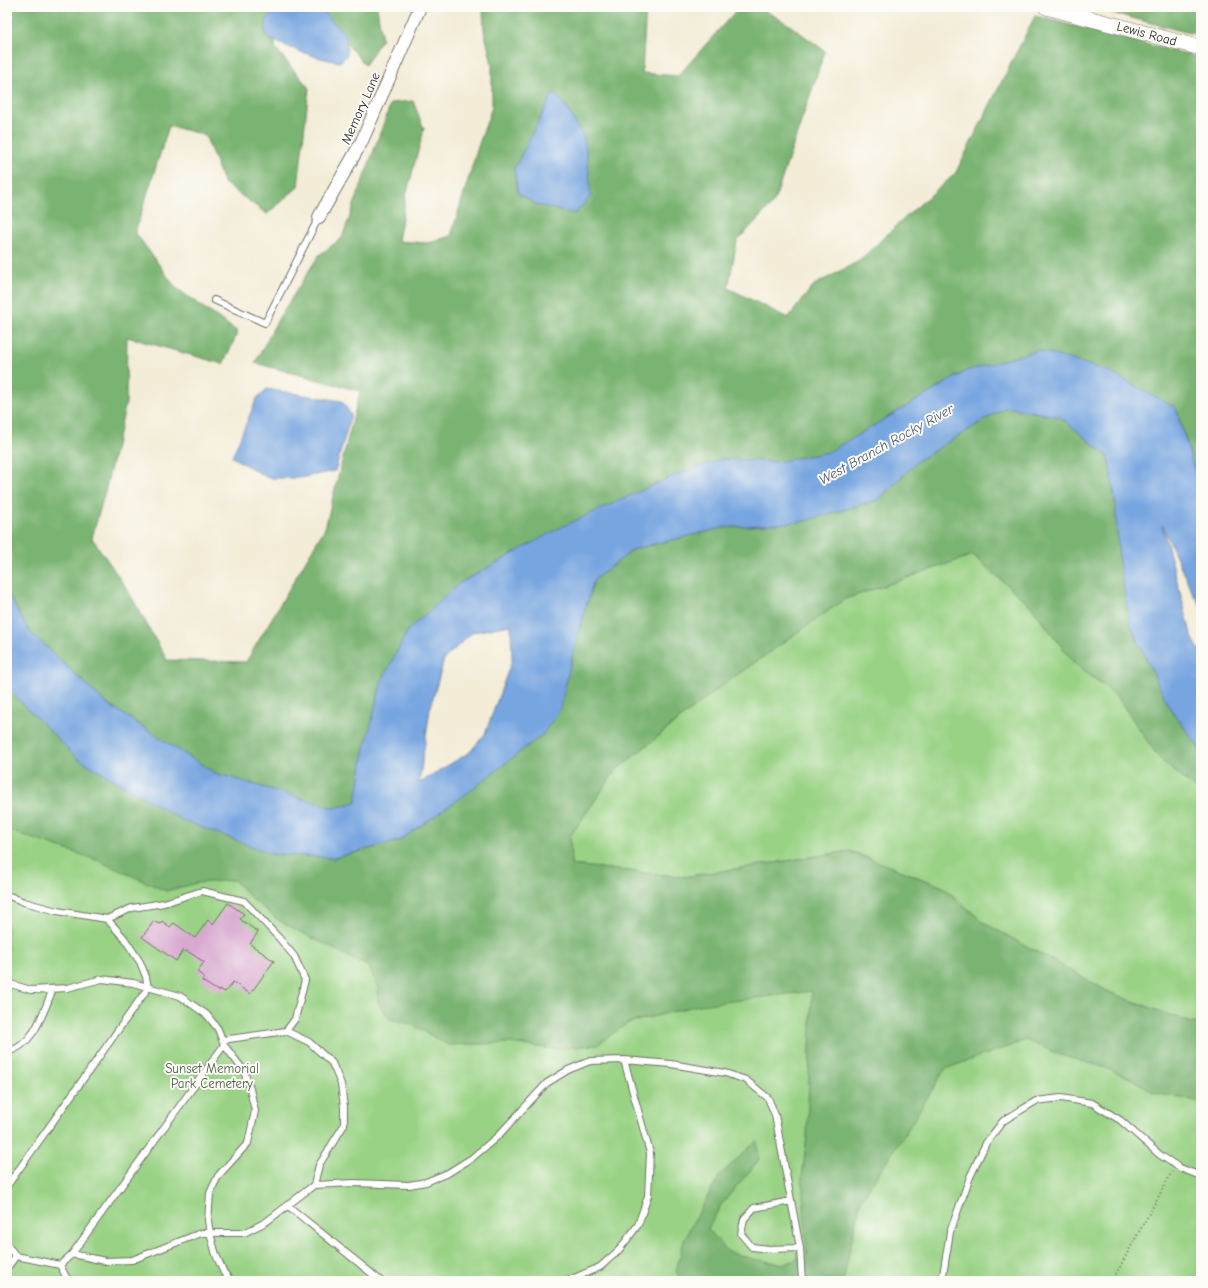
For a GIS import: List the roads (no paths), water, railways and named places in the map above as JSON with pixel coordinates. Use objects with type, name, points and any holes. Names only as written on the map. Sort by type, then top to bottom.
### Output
[{"type":"street","name":"Memory Lane","points":[[319,217],[361,143],[420,7]]},
{"type":"street","name":"Lewis Road","points":[[1046,7],[1201,48]]},
{"type":"lane","points":[[214,300],[265,323],[319,217]]},
{"type":"lane","points":[[7,895],[24,902],[44,907],[107,919],[132,908],[164,903],[202,891],[244,901],[294,956],[305,980],[295,1019],[286,1031]]},
{"type":"lane","points":[[7,1186],[148,988],[146,977],[140,962],[124,938],[107,919]]},
{"type":"lane","points":[[7,983],[31,990],[67,988],[102,979],[133,983],[180,996],[207,1015],[218,1029],[223,1042],[244,1071],[255,1111],[248,1143],[218,1176],[210,1193],[208,1221],[210,1233],[216,1256],[224,1273],[232,1281]]},
{"type":"lane","points":[[7,1052],[16,1050],[34,1034],[53,988]]},
{"type":"lane","points":[[60,1265],[72,1254],[223,1042],[286,1031],[309,1042],[332,1063],[341,1084],[344,1107],[344,1125],[319,1165],[314,1185]]},
{"type":"lane","points":[[72,1254],[105,1261],[132,1260],[201,1233],[244,1233],[266,1222],[314,1185],[354,1183],[409,1186],[426,1182],[448,1173],[472,1158],[498,1136],[547,1083],[568,1070],[590,1061],[624,1060],[671,1064],[724,1073],[746,1080],[768,1098],[775,1115],[800,1248],[802,1281]]},
{"type":"lane","points":[[567,1281],[600,1267],[619,1250],[638,1225],[648,1196],[650,1153],[624,1060]]},
{"type":"lane","points":[[942,1281],[950,1232],[970,1177],[986,1144],[1003,1121],[1036,1101],[1061,1098],[1092,1103],[1120,1120],[1160,1155],[1176,1165],[1201,1176]]},
{"type":"lane","points":[[791,1201],[754,1208],[744,1219],[742,1234],[752,1247],[769,1249],[800,1248]]},
{"type":"lane","points":[[287,1205],[381,1281]]},
{"type":"lane","points":[[7,1245],[16,1256],[60,1265]]},
{"type":"lane","points":[[7,1268],[16,1256]]},
{"type":"lane","points":[[60,1265],[68,1281]]},
{"type":"water","points":[[283,7],[319,7],[346,35],[347,55],[340,62],[321,58],[266,37],[266,21],[273,13]]},
{"type":"water","points":[[553,93],[564,103],[584,138],[591,196],[575,214],[537,205],[518,193],[514,169]]},
{"type":"water","name":"West Branch Rocky River","points":[[1038,350],[1106,370],[1176,408],[1201,492],[1201,606],[1194,596],[1162,525],[1192,637],[1201,653],[1201,750],[1169,707],[1130,624],[1119,562],[1115,499],[1108,456],[1060,417],[1006,407],[919,460],[878,500],[800,522],[722,528],[634,549],[594,580],[576,641],[560,709],[543,734],[470,791],[399,841],[334,858],[272,854],[182,820],[77,758],[7,688],[7,592],[28,630],[107,704],[215,773],[334,808],[356,802],[363,756],[382,680],[408,630],[460,583],[561,527],[671,477],[721,459],[776,462],[829,452],[966,371]],"holes":[[[511,625],[512,660],[485,734],[470,752],[419,783],[430,709],[444,659],[473,632]]]},
{"type":"water","points":[[267,389],[342,401],[351,415],[335,471],[300,478],[268,478],[232,457],[257,398]]},
{"type":"park label","name":"Sunset Memorial Park Cemetery","points":[[212,1076]]}]
